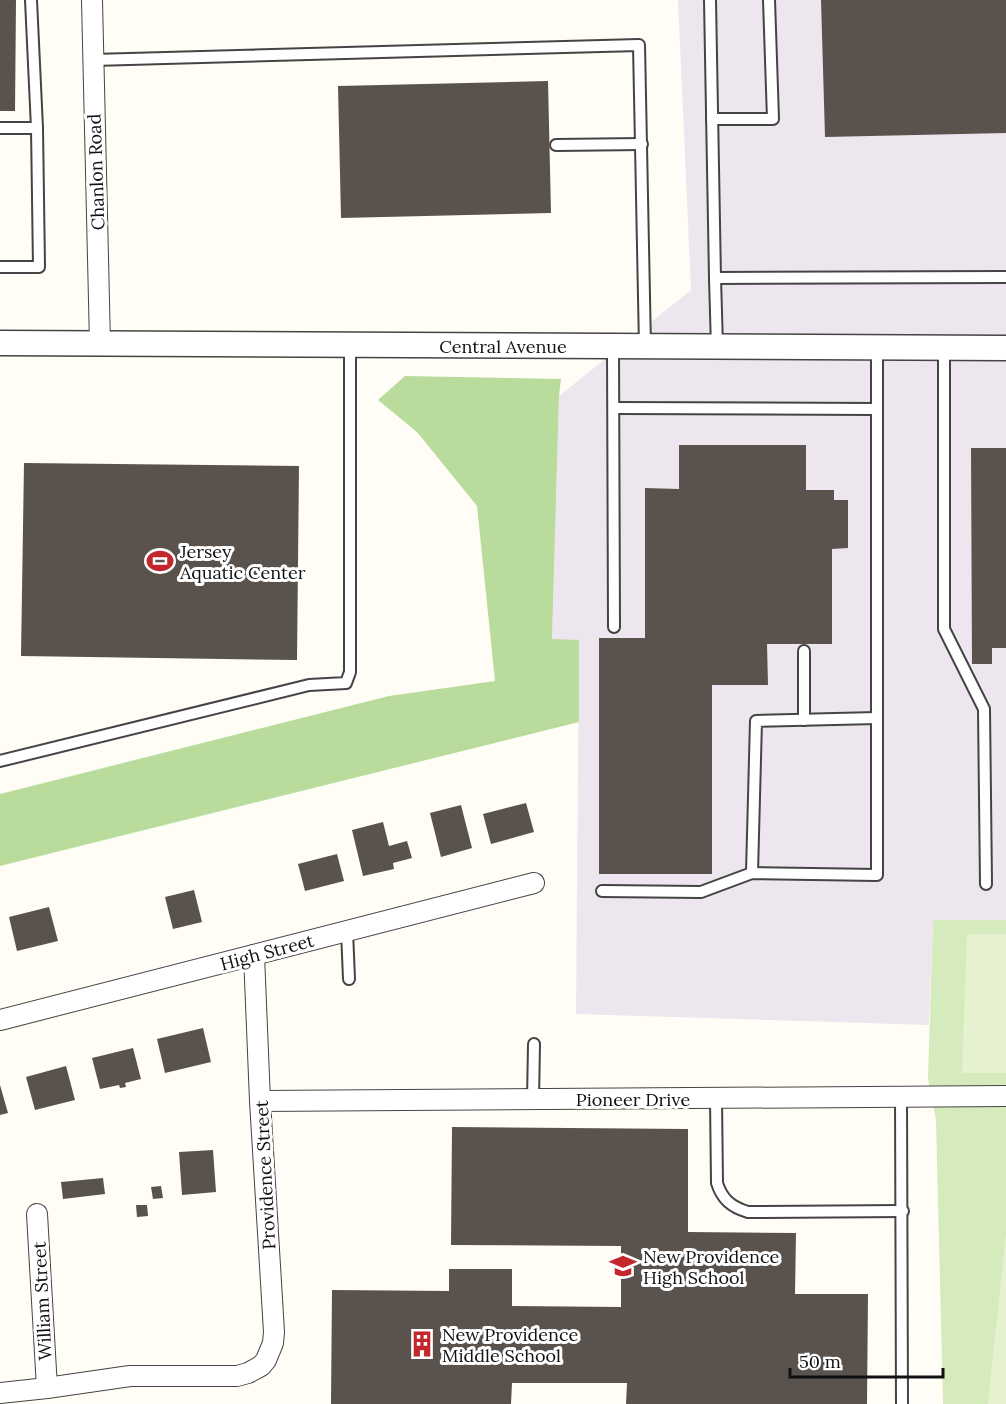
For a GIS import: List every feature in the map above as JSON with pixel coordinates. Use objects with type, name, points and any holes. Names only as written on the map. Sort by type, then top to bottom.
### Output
[{"type":"street","name":"Chanlon Road","points":[[92,0],[100,344]]},
{"type":"street","name":"Central Avenue","points":[[0,343],[1006,348]]},
{"type":"street","name":"High Street","points":[[0,1020],[534,883]]},
{"type":"street","name":"Providence Street","points":[[47,1389],[130,1376],[237,1376],[256,1371],[267,1360],[274,1332],[254,955]]},
{"type":"street","name":"Pioneer Drive","points":[[260,1101],[1006,1096]]},
{"type":"street","name":"William Street","points":[[37,1214],[47,1389]]},
{"type":"street","points":[[0,1393],[47,1389]]},
{"type":"lane","points":[[0,267],[39,267],[38,128],[31,0]]},
{"type":"lane","points":[[710,0],[717,347]]},
{"type":"lane","points":[[712,120],[773,119],[769,0]]},
{"type":"lane","points":[[93,60],[639,45],[645,347]]},
{"type":"lane","points":[[0,128],[38,128]]},
{"type":"lane","points":[[556,145],[642,144]]},
{"type":"lane","points":[[715,278],[1006,277]]},
{"type":"lane","points":[[0,761],[309,685],[346,683],[350,672],[350,346]]},
{"type":"lane","points":[[613,347],[614,627]]},
{"type":"lane","points":[[602,891],[701,892],[752,873],[877,875],[877,348]]},
{"type":"lane","points":[[944,348],[944,629],[984,709],[986,884]]},
{"type":"lane","points":[[614,408],[877,409]]},
{"type":"lane","points":[[804,651],[804,720]]},
{"type":"lane","points":[[752,873],[756,720],[877,718]]},
{"type":"lane","points":[[347,931],[350,979]]},
{"type":"lane","points":[[533,1100],[534,1044]]},
{"type":"lane","points":[[902,1096],[902,1404]]},
{"type":"lane","points":[[716,1099],[717,1183],[726,1201],[736,1209],[748,1212],[903,1211]]},
{"type":"shaded area","points":[[678,0],[1006,0],[1006,920],[933,920],[929,1025],[576,1014],[579,640],[552,640],[559,396],[691,290]]},
{"type":"green space","points":[[405,376],[561,379],[552,639],[579,640],[579,722],[0,866],[0,794],[389,696],[495,681],[477,506],[417,432],[378,400]]},
{"type":"green space","points":[[933,920],[1006,920],[1006,1404],[943,1404],[936,1120],[928,1079]]},
{"type":"green space","points":[[967,934],[1006,934],[1006,1073],[962,1073]]},
{"type":"green space","points":[[1006,1232],[1006,1404],[988,1404]]},
{"type":"building","points":[[0,0],[16,0],[15,111],[0,111]]},
{"type":"building","points":[[821,0],[1006,0],[1006,133],[825,137]]},
{"type":"building","points":[[548,81],[551,213],[341,218],[338,86]]},
{"type":"building","points":[[679,445],[806,445],[806,490],[834,490],[834,500],[848,500],[848,548],[832,549],[832,644],[767,644],[768,685],[712,685],[712,874],[599,874],[599,638],[645,638],[645,488],[679,489]]},
{"type":"building","points":[[971,448],[1006,448],[1006,648],[992,648],[992,664],[972,664]]},
{"type":"building","name":"Jersey Aquatic Center","points":[[24,463],[299,466],[297,660],[21,656]]},
{"type":"building","points":[[526,803],[534,832],[491,844],[483,814]]},
{"type":"building","points":[[461,805],[472,848],[441,857],[430,813]]},
{"type":"building","points":[[383,822],[389,846],[407,841],[412,858],[393,863],[394,869],[363,876],[352,830]]},
{"type":"building","points":[[337,854],[344,881],[305,891],[298,864]]},
{"type":"building","points":[[194,890],[202,922],[173,929],[165,897]]},
{"type":"building","points":[[49,907],[58,941],[17,951],[9,917]]},
{"type":"building","points":[[203,1028],[211,1062],[165,1073],[157,1039]]},
{"type":"building","points":[[133,1048],[141,1079],[125,1083],[126,1087],[120,1088],[119,1085],[100,1089],[92,1058]]},
{"type":"building","points":[[66,1066],[75,1100],[35,1110],[26,1077]]},
{"type":"building","points":[[0,1085],[8,1113],[0,1115]]},
{"type":"building","points":[[452,1127],[688,1129],[688,1232],[796,1233],[795,1294],[868,1294],[867,1404],[626,1404],[627,1383],[512,1383],[511,1404],[331,1404],[332,1290],[449,1291],[449,1269],[512,1269],[512,1306],[621,1307],[621,1246],[451,1245]]},
{"type":"building","points":[[213,1150],[216,1192],[182,1195],[179,1152]]},
{"type":"building","points":[[103,1178],[105,1194],[63,1199],[61,1182]]},
{"type":"building","points":[[161,1186],[163,1198],[153,1199],[151,1187]]},
{"type":"building","points":[[136,1205],[147,1205],[148,1216],[137,1217]]},
{"type":"place","name":"Jersey Aquatic Center","points":[[160,561]]},
{"type":"place","name":"New Providence High School","points":[[623,1266]]},
{"type":"place","name":"New Providence Middle School","points":[[422,1344]]}]
